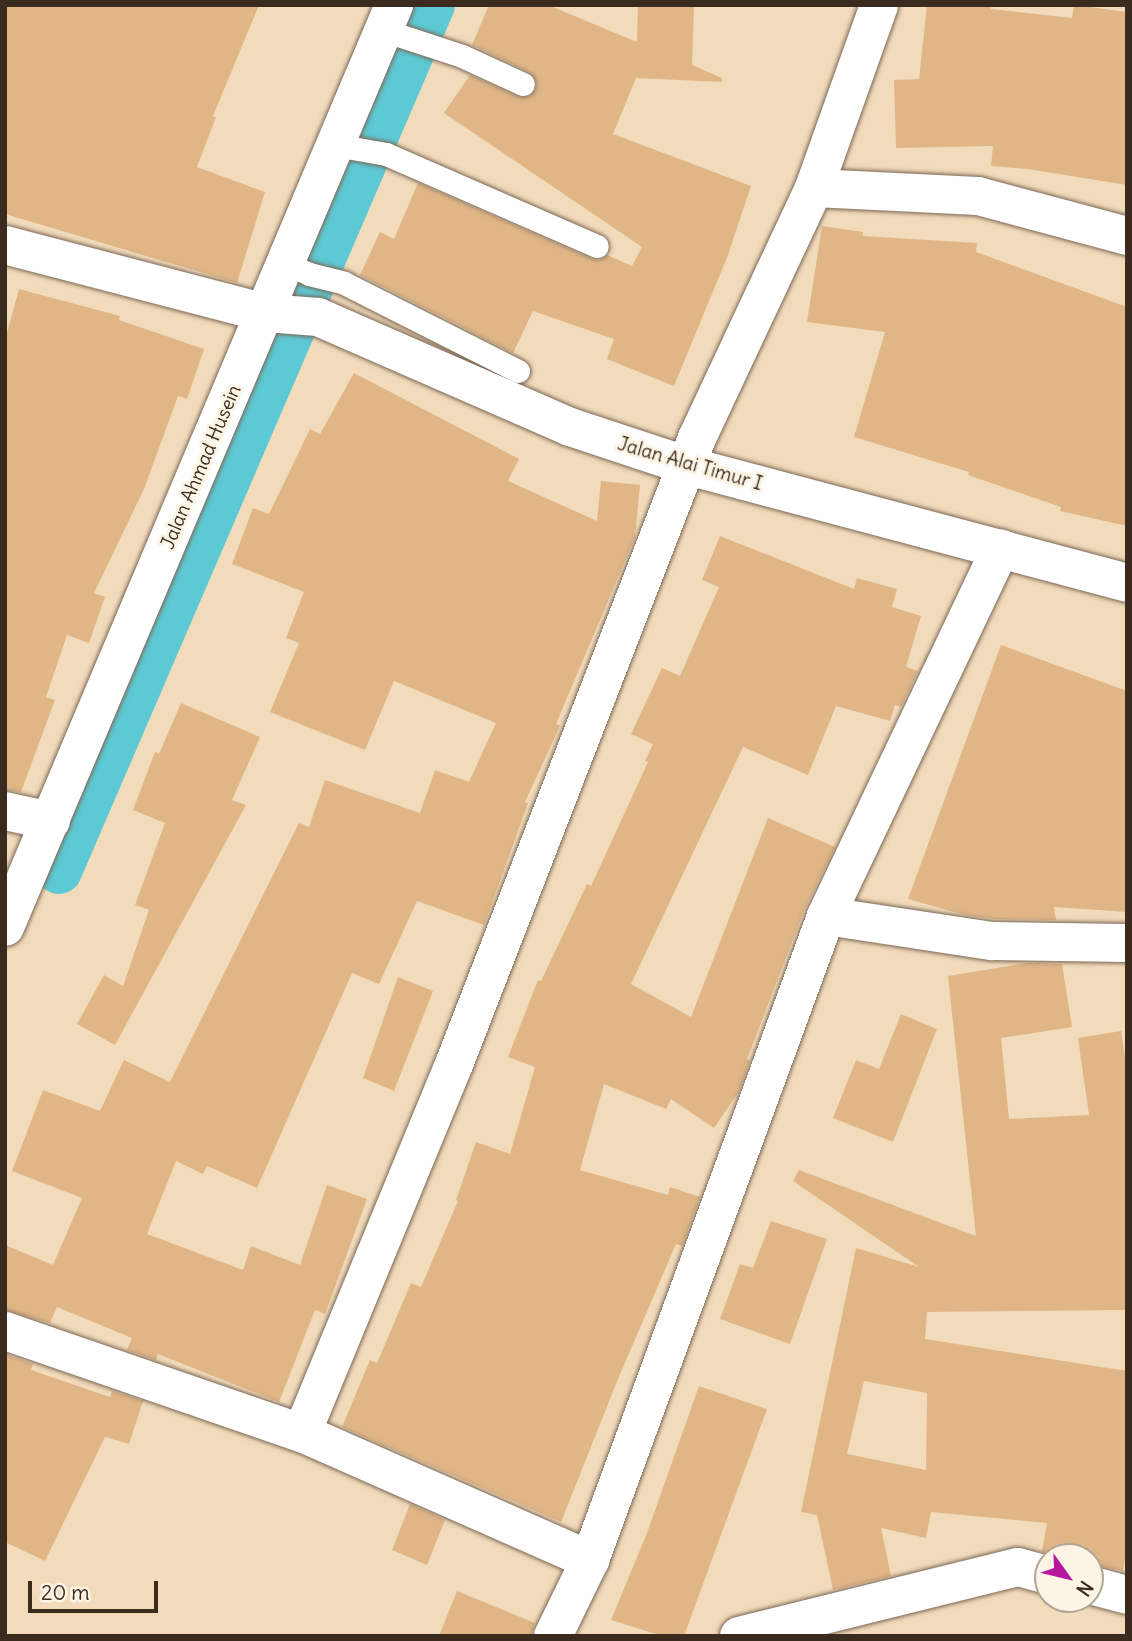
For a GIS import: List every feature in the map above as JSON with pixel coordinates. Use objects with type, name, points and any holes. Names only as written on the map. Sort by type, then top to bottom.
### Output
[{"type":"street","points":[[302,1433],[453,1068],[688,466],[696,438],[814,188],[879,5]]},
{"type":"street","name":"Jalan Ahmad Husein","points":[[5,927],[51,821],[290,315],[298,269],[362,150],[394,24]]},
{"type":"street","points":[[814,188],[978,196],[1127,236]]},
{"type":"street","name":"Jalan Alai Timur I","points":[[5,245],[290,315],[570,427],[688,466],[1127,583]]},
{"type":"street","points":[[553,1636],[590,1560],[826,916],[1002,548]]},
{"type":"street","points":[[5,811],[51,821]]},
{"type":"street","points":[[826,916],[992,941],[1127,943]]},
{"type":"street","points":[[5,1331],[302,1433],[590,1560]]},
{"type":"street","points":[[739,1636],[1018,1567],[1034,1571]]},
{"type":"street","points":[[1104,1589],[1127,1595]]},
{"type":"lane","points":[[394,24],[523,83]]},
{"type":"lane","points":[[362,150],[597,246]]},
{"type":"lane","points":[[298,269],[344,283],[517,371]]},
{"type":"building","points":[[5,5],[259,5],[213,116],[216,117],[197,167],[265,192],[237,283],[5,214]]},
{"type":"building","points":[[489,5],[548,5],[637,42],[638,5],[694,5],[692,65],[722,78],[722,82],[636,78],[613,134],[751,186],[728,255],[674,386],[607,359],[614,339],[533,311],[513,353],[360,275],[380,232],[394,239],[418,183],[592,259],[599,260],[607,255],[632,266],[642,247],[444,113],[470,75],[518,97],[530,96],[536,89],[537,82],[529,72],[472,45]]},
{"type":"building","points":[[927,5],[991,5],[991,9],[1072,18],[1074,5],[1127,12],[1127,185],[1028,169],[991,166],[993,146],[896,148],[894,80],[919,79]]},
{"type":"building","points":[[822,226],[863,232],[863,236],[977,243],[976,252],[1127,307],[1127,526],[1060,511],[1061,507],[968,475],[969,472],[854,437],[885,332],[807,322]]},
{"type":"building","points":[[19,289],[120,316],[119,320],[204,349],[187,399],[178,396],[144,489],[94,593],[105,597],[89,643],[67,635],[46,697],[55,700],[21,792],[5,790],[5,340]]},
{"type":"building","points":[[354,373],[519,459],[508,481],[597,521],[601,481],[640,485],[635,537],[556,724],[560,726],[525,802],[528,803],[484,925],[417,901],[379,984],[352,973],[257,1188],[207,1166],[203,1174],[176,1161],[147,1234],[243,1270],[251,1246],[300,1265],[327,1185],[367,1199],[325,1314],[315,1310],[279,1402],[158,1354],[156,1360],[127,1350],[132,1338],[57,1307],[50,1323],[5,1310],[5,1245],[53,1265],[82,1198],[12,1171],[43,1090],[100,1111],[124,1060],[170,1082],[299,823],[309,827],[325,780],[420,813],[435,770],[469,782],[496,723],[394,681],[365,750],[270,712],[299,643],[286,638],[304,592],[232,564],[253,508],[269,514],[310,429],[320,434]]},
{"type":"building","points":[[720,536],[854,589],[857,578],[897,589],[892,607],[921,616],[906,667],[918,671],[901,707],[895,705],[890,721],[836,706],[808,775],[743,747],[631,984],[691,1017],[768,818],[835,847],[805,908],[747,1059],[750,1061],[738,1093],[714,1128],[671,1099],[666,1109],[604,1084],[580,1170],[668,1195],[670,1187],[700,1197],[682,1246],[676,1244],[618,1379],[561,1522],[342,1427],[370,1360],[377,1363],[411,1283],[421,1287],[458,1201],[456,1200],[476,1142],[510,1154],[535,1067],[508,1057],[538,980],[541,981],[587,884],[591,886],[648,762],[645,761],[653,744],[631,734],[662,668],[680,676],[719,587],[702,580]]},
{"type":"building","points":[[1001,645],[1127,691],[1127,912],[1054,907],[1056,920],[994,919],[965,915],[908,899]]},
{"type":"building","points":[[181,703],[260,737],[232,800],[246,805],[115,1045],[77,1024],[104,975],[123,986],[149,910],[135,905],[165,823],[133,810],[155,752],[159,754]]},
{"type":"building","points":[[1027,963],[1062,964],[1072,1027],[1001,1038],[1009,1119],[1089,1115],[1078,1038],[1121,1031],[1127,1070],[1127,1310],[927,1312],[925,1339],[1127,1371],[1127,1546],[1123,1571],[1104,1567],[1104,1543],[1043,1543],[1047,1523],[931,1512],[926,1538],[881,1528],[891,1576],[833,1590],[817,1515],[801,1512],[856,1248],[919,1267],[793,1181],[799,1170],[976,1236],[948,976]],"holes":[[[864,1381],[927,1393],[926,1470],[847,1454]]]},
{"type":"building","points":[[398,977],[433,991],[394,1091],[363,1078]]},
{"type":"building","points":[[901,1014],[937,1029],[893,1142],[833,1118],[856,1060],[879,1069]]},
{"type":"building","points":[[771,1221],[827,1239],[790,1344],[720,1319],[740,1264],[753,1268]]},
{"type":"building","points":[[5,1354],[33,1364],[31,1370],[110,1397],[112,1391],[143,1401],[129,1444],[105,1437],[45,1561],[5,1542]]},
{"type":"building","points":[[699,1386],[767,1409],[684,1636],[662,1636],[611,1620],[647,1533]]},
{"type":"building","points":[[410,1504],[445,1520],[427,1565],[392,1550]]},
{"type":"building","points":[[457,1591],[535,1623],[531,1636],[439,1636]]},
{"type":"waterway","points":[[59,871],[432,5]]}]
